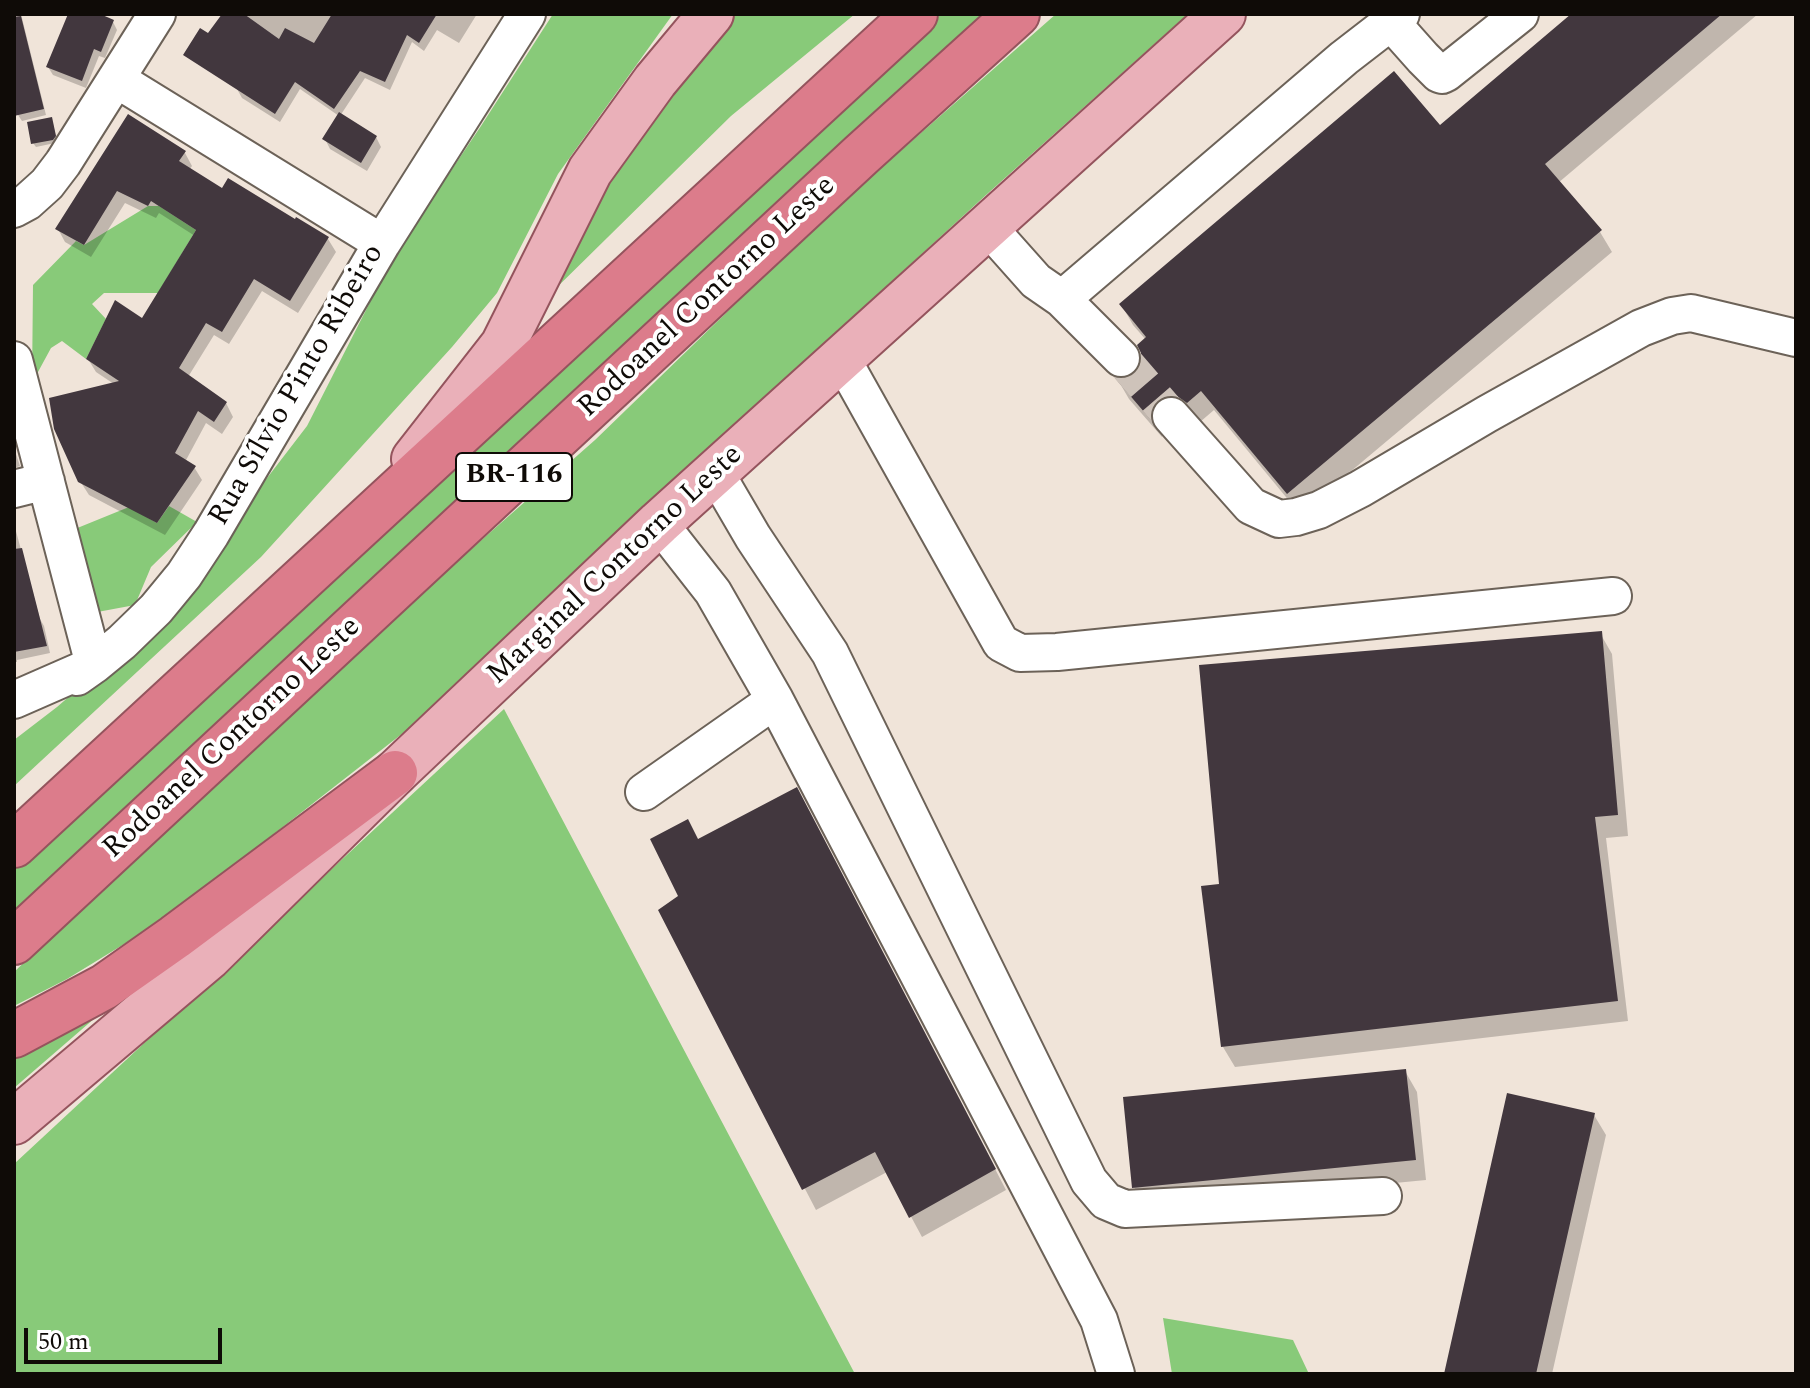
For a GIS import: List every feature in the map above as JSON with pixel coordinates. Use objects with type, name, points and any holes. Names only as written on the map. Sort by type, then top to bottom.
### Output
[{"type":"highway","name":"BR-116","points":[[14,845],[915,14]]},
{"type":"highway","name":"Rodoanel Contorno Leste","points":[[14,942],[861,155],[1017,14]]},
{"type":"highway","points":[[14,1035],[104,987],[395,773]]},
{"type":"main road","name":"Marginal Contorno Leste","points":[[14,1122],[208,958],[395,773],[659,523],[1223,14]]},
{"type":"main road","points":[[368,520],[503,345],[590,171],[704,18]]},
{"type":"street","points":[[14,209],[47,184],[63,163],[157,14]]},
{"type":"street","name":"Rua Sílvio Pinto Ribeiro","points":[[14,700],[94,665],[156,609],[184,575],[382,243],[527,14]]},
{"type":"street","points":[[1062,299],[1344,58],[1396,18],[1423,58],[1442,75],[1520,14]]},
{"type":"street","points":[[116,79],[382,243]]},
{"type":"street","points":[[987,226],[1036,281],[1062,299],[1121,358]]},
{"type":"street","points":[[1171,416],[1251,506],[1279,519],[1296,517],[1319,510],[1360,489],[1641,328],[1672,316],[1691,313],[1796,338]]},
{"type":"street","points":[[842,359],[1001,643],[1020,653],[1057,652],[1613,596]]},
{"type":"street","points":[[14,360],[30,485],[94,665],[14,722]]},
{"type":"street","points":[[715,472],[753,537],[830,653],[1089,1181],[1106,1201],[1125,1209],[1383,1196]]},
{"type":"street","points":[[659,523],[713,592],[775,700],[1099,1320],[1116,1374]]},
{"type":"street","points":[[644,792],[775,700]]},
{"type":"green space","points":[[553,14],[673,14],[558,174],[497,293],[452,347],[261,557],[14,786],[14,740],[158,620],[307,426],[393,257]]},
{"type":"green space","points":[[734,14],[855,14],[731,116],[546,298],[659,88]]},
{"type":"green space","points":[[941,14],[993,14],[14,912],[14,867]]},
{"type":"green space","points":[[1056,14],[1188,14],[675,480],[435,708],[165,919],[67,979],[14,1006],[14,972],[342,663],[595,440],[821,221]]},
{"type":"green space","points":[[148,206],[159,206],[196,230],[158,293],[104,293],[92,304],[106,319],[86,359],[62,341],[51,348],[32,383],[33,285],[76,241],[84,245]]},
{"type":"green space","points":[[169,506],[197,522],[151,567],[135,605],[92,613],[70,531],[129,507],[157,523]]},
{"type":"green space","points":[[504,709],[855,1374],[14,1374],[14,1164]]},
{"type":"green space","points":[[125,992],[14,1088],[14,1053]]},
{"type":"green space","points":[[1163,1318],[1293,1340],[1309,1374],[1172,1374]]},
{"type":"building","points":[[68,14],[100,14],[114,20],[101,52],[94,49],[82,81],[46,67]]},
{"type":"building","points":[[222,14],[244,14],[279,39],[285,28],[314,43],[332,14],[437,14],[419,43],[407,35],[385,82],[360,71],[334,109],[295,82],[275,114],[183,55],[200,28],[208,33]]},
{"type":"building","points":[[1571,14],[1722,14],[1545,164],[1602,230],[1287,494],[1201,391],[1187,403],[1177,396],[1158,400],[1151,409],[1151,420],[1115,378],[1126,378],[1136,372],[1141,363],[1137,345],[1146,337],[1119,304],[1394,71],[1440,125]]},
{"type":"building","points":[[21,16],[44,109],[14,116],[14,17]]},
{"type":"building","points":[[339,112],[377,136],[361,163],[322,139]]},
{"type":"building","points":[[128,114],[186,151],[179,161],[222,188],[228,178],[329,237],[290,301],[254,279],[222,332],[206,323],[179,368],[227,402],[214,422],[198,411],[175,453],[196,466],[157,523],[78,482],[54,429],[49,398],[119,381],[86,359],[115,300],[142,318],[196,230],[151,201],[148,206],[117,191],[84,245],[55,229]]},
{"type":"building","points":[[52,117],[56,136],[53,140],[31,144],[27,122]]},
{"type":"building","points":[[22,548],[47,646],[14,652],[14,549]]},
{"type":"building","points":[[1602,631],[1618,815],[1595,817],[1618,1001],[1221,1047],[1201,886],[1219,884],[1199,665]]},
{"type":"building","points":[[797,787],[996,1169],[909,1218],[875,1152],[802,1190],[658,910],[678,896],[650,839],[688,819],[698,839]]},
{"type":"building","points":[[1406,1069],[1416,1160],[1132,1188],[1123,1097]]},
{"type":"building","points":[[1507,1093],[1595,1113],[1536,1374],[1444,1374]]},
{"type":"tunnel","points":[[1121,358],[1171,416]]}]
